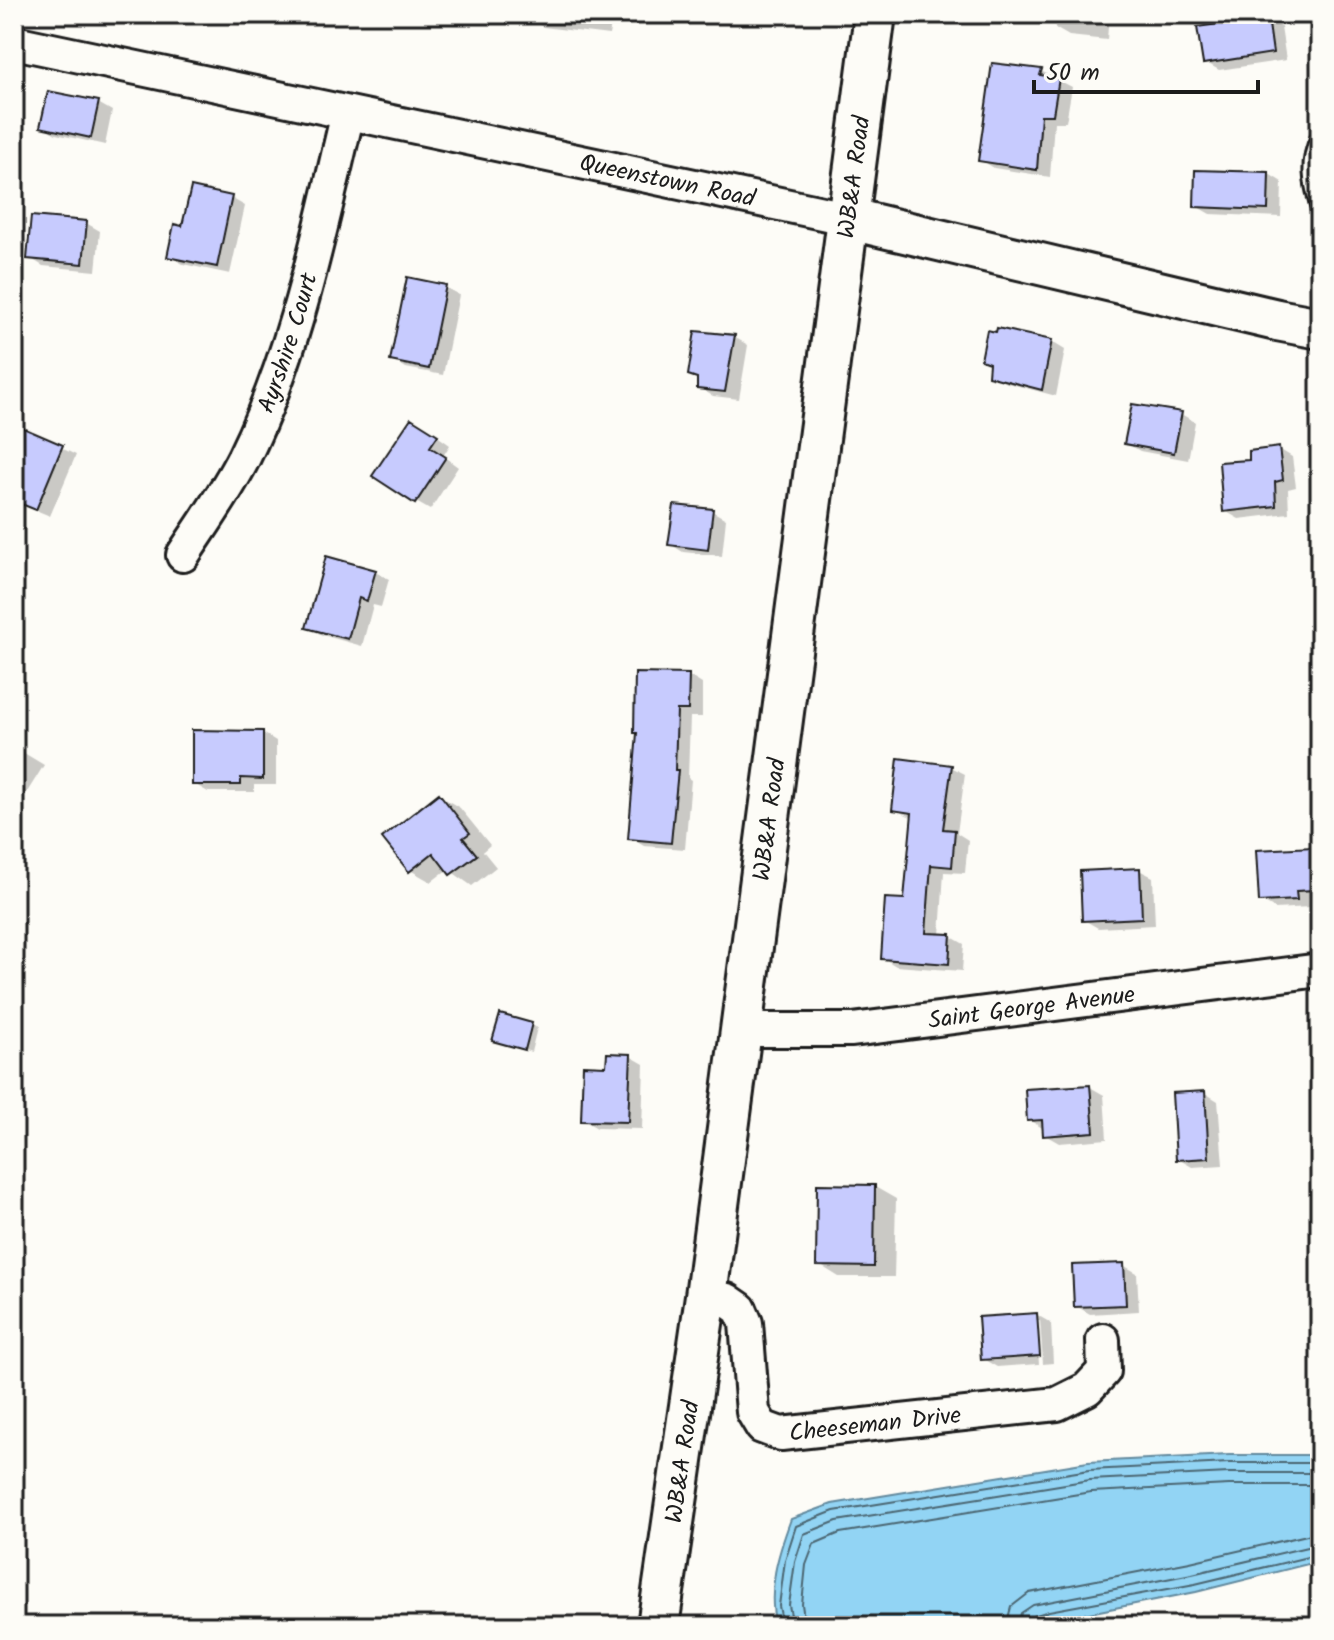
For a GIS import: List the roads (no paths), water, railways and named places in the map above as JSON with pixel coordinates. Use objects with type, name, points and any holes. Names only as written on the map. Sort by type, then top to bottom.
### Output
[{"type":"street","name":"WB&A Road","points":[[658,1626],[706,1296],[875,14]]},
{"type":"street","name":"Queenstown Road","points":[[14,42],[846,218],[1320,328]]},
{"type":"street","name":"Ayrshire Court","points":[[183,555],[244,457],[277,380],[303,298],[348,113]]},
{"type":"street","name":"Saint George Avenue","points":[[741,1030],[852,1030],[1320,970]]},
{"type":"street","name":"Cheeseman Drive","points":[[706,1296],[727,1300],[740,1309],[746,1323],[753,1412],[762,1427],[781,1434],[1057,1404],[1087,1389],[1104,1371],[1103,1340]]},
{"type":"lane","points":[[1320,137],[1314,148],[1310,170],[1320,210]]},
{"type":"water","points":[[1229,1455],[1320,1455],[1320,1561],[1196,1592],[1023,1626],[776,1626],[773,1585],[791,1519],[832,1504],[1088,1462]]}]
